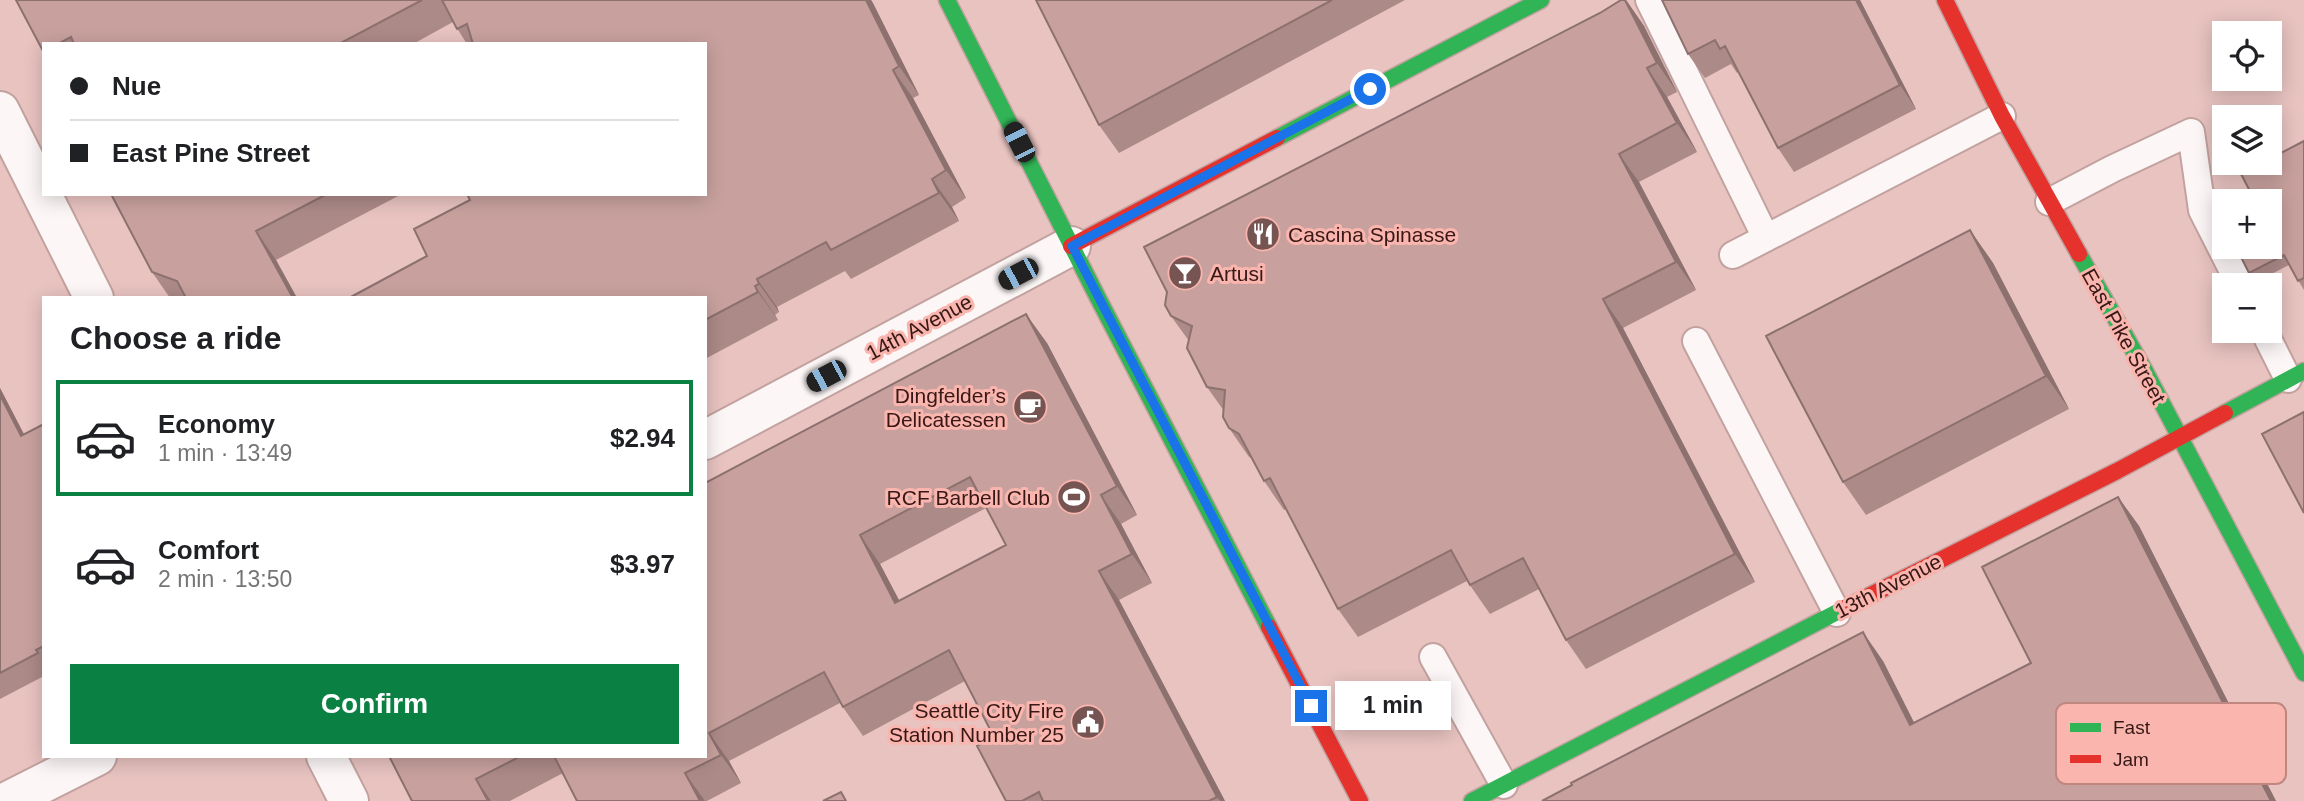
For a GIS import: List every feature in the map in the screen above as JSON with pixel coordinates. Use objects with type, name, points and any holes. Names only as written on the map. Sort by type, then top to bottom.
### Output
[{"type":"main road","points":[[947,0],[1360,801]]},
{"type":"main road","name":"14th Avenue","points":[[1072,246],[1541,0]]},
{"type":"main road","name":"East Pike Street","points":[[1945,0],[2002,116],[2145,370],[2304,673]]},
{"type":"main road","name":"13th Avenue","points":[[1472,801],[2179,438],[2296,375]]},
{"type":"street","points":[[0,111],[42,195]]},
{"type":"street","points":[[43,196],[93,296]]},
{"type":"street","name":"14th Avenue","points":[[707,439],[1072,246]]},
{"type":"street","points":[[8,801],[93,758]]},
{"type":"street","points":[[327,758],[349,801]]},
{"type":"lane","points":[[1649,0],[1766,238]]},
{"type":"lane","points":[[1733,255],[2002,116]]},
{"type":"lane","points":[[2049,202],[2191,132],[2202,210],[2234,273]]},
{"type":"lane","points":[[1696,341],[1837,613]]},
{"type":"lane","points":[[2272,343],[2296,375]]},
{"type":"lane","points":[[1433,657],[1504,785]]},
{"type":"building","points":[[16,0],[422,0],[343,42],[73,42],[71,37],[62,42],[42,42],[42,49]]},
{"type":"building","points":[[442,0],[866,0],[899,66],[893,70],[946,170],[932,179],[939,193],[831,250],[826,242],[757,279],[759,284],[755,286],[758,292],[707,319],[707,296],[353,296],[427,256],[414,229],[470,200],[468,196],[707,196],[707,42],[472,42],[467,24],[457,29]]},
{"type":"building","points":[[1036,0],[1332,0],[1099,125]]},
{"type":"building","points":[[1625,0],[1657,63],[1647,68],[1677,123],[1619,154],[1676,262],[1603,299],[1735,554],[1566,640],[1523,558],[1470,585],[1451,550],[1338,609],[1270,478],[1264,481],[1239,434],[1229,428],[1223,417],[1225,390],[1207,387],[1187,348],[1192,326],[1171,316],[1165,305],[1167,292],[1144,247]]},
{"type":"building","points":[[1662,0],[1856,0],[1900,85],[1778,148],[1725,46],[1720,49],[1715,40],[1688,54]]},
{"type":"building","points":[[2304,141],[2304,278],[2298,281],[2284,255],[2282,256],[2282,189],[2249,189],[2242,175],[2282,175],[2282,152]]},
{"type":"building","points":[[112,196],[323,196],[256,231],[292,296],[185,296],[177,281],[152,272]]},
{"type":"building","points":[[1970,230],[2046,376],[1843,482],[1766,336]]},
{"type":"building","points":[[2242,259],[2276,259],[2249,273]]},
{"type":"building","points":[[1026,314],[1117,486],[1101,495],[1132,554],[1099,571],[1217,797],[1209,801],[1043,801],[1039,792],[1022,801],[1006,801],[977,746],[994,737],[949,650],[843,707],[824,672],[709,733],[721,755],[685,773],[700,801],[577,801],[555,758],[707,758],[707,482]],"holes":[[[970,477],[1006,545],[895,603],[860,535]]]},
{"type":"building","points":[[0,395],[21,436],[42,425],[42,647],[36,650],[38,653],[0,673]]},
{"type":"building","points":[[2304,412],[2304,513],[2262,434]]},
{"type":"building","points":[[2118,497],[2223,703],[2056,703],[2056,784],[2262,784],[2271,801],[1542,801],[1572,785],[1571,783],[1863,632],[1910,725],[2031,663],[1982,567]]},
{"type":"building","points":[[390,758],[517,758],[476,779],[488,801],[412,801]]},
{"type":"building","points":[[841,792],[846,801],[823,801]]},
{"type":"traffic: fast","points":[[947,0],[1269,627]]},
{"type":"traffic: fast","points":[[1277,138],[1541,0]]},
{"type":"traffic: fast","points":[[2079,254],[2145,371],[2304,673]]},
{"type":"traffic: fast","points":[[2225,413],[2304,371]]},
{"type":"traffic: fast","points":[[1472,801],[1845,608]]},
{"type":"traffic: jam","points":[[1945,0],[2002,116],[2079,254]]},
{"type":"traffic: jam","points":[[1071,246],[1277,138]]},
{"type":"traffic: jam","points":[[1845,608],[2117,471],[2225,413]]},
{"type":"traffic: jam","points":[[1269,627],[1360,801]]},
{"type":"place","name":"Cascina Spinasse","points":[[1263,234]]},
{"type":"place","name":"Artusi","points":[[1185,273]]},
{"type":"place","name":"Dingfelder’s Delicatessen","points":[[1030,407]]},
{"type":"place","name":"RCF Barbell Club","points":[[1074,497]]},
{"type":"place","name":"Seattle City Fire Station Number 25","points":[[1088,722]]},
{"type":"route","points":[[1311,706],[1072,246],[1370,89]]}]
